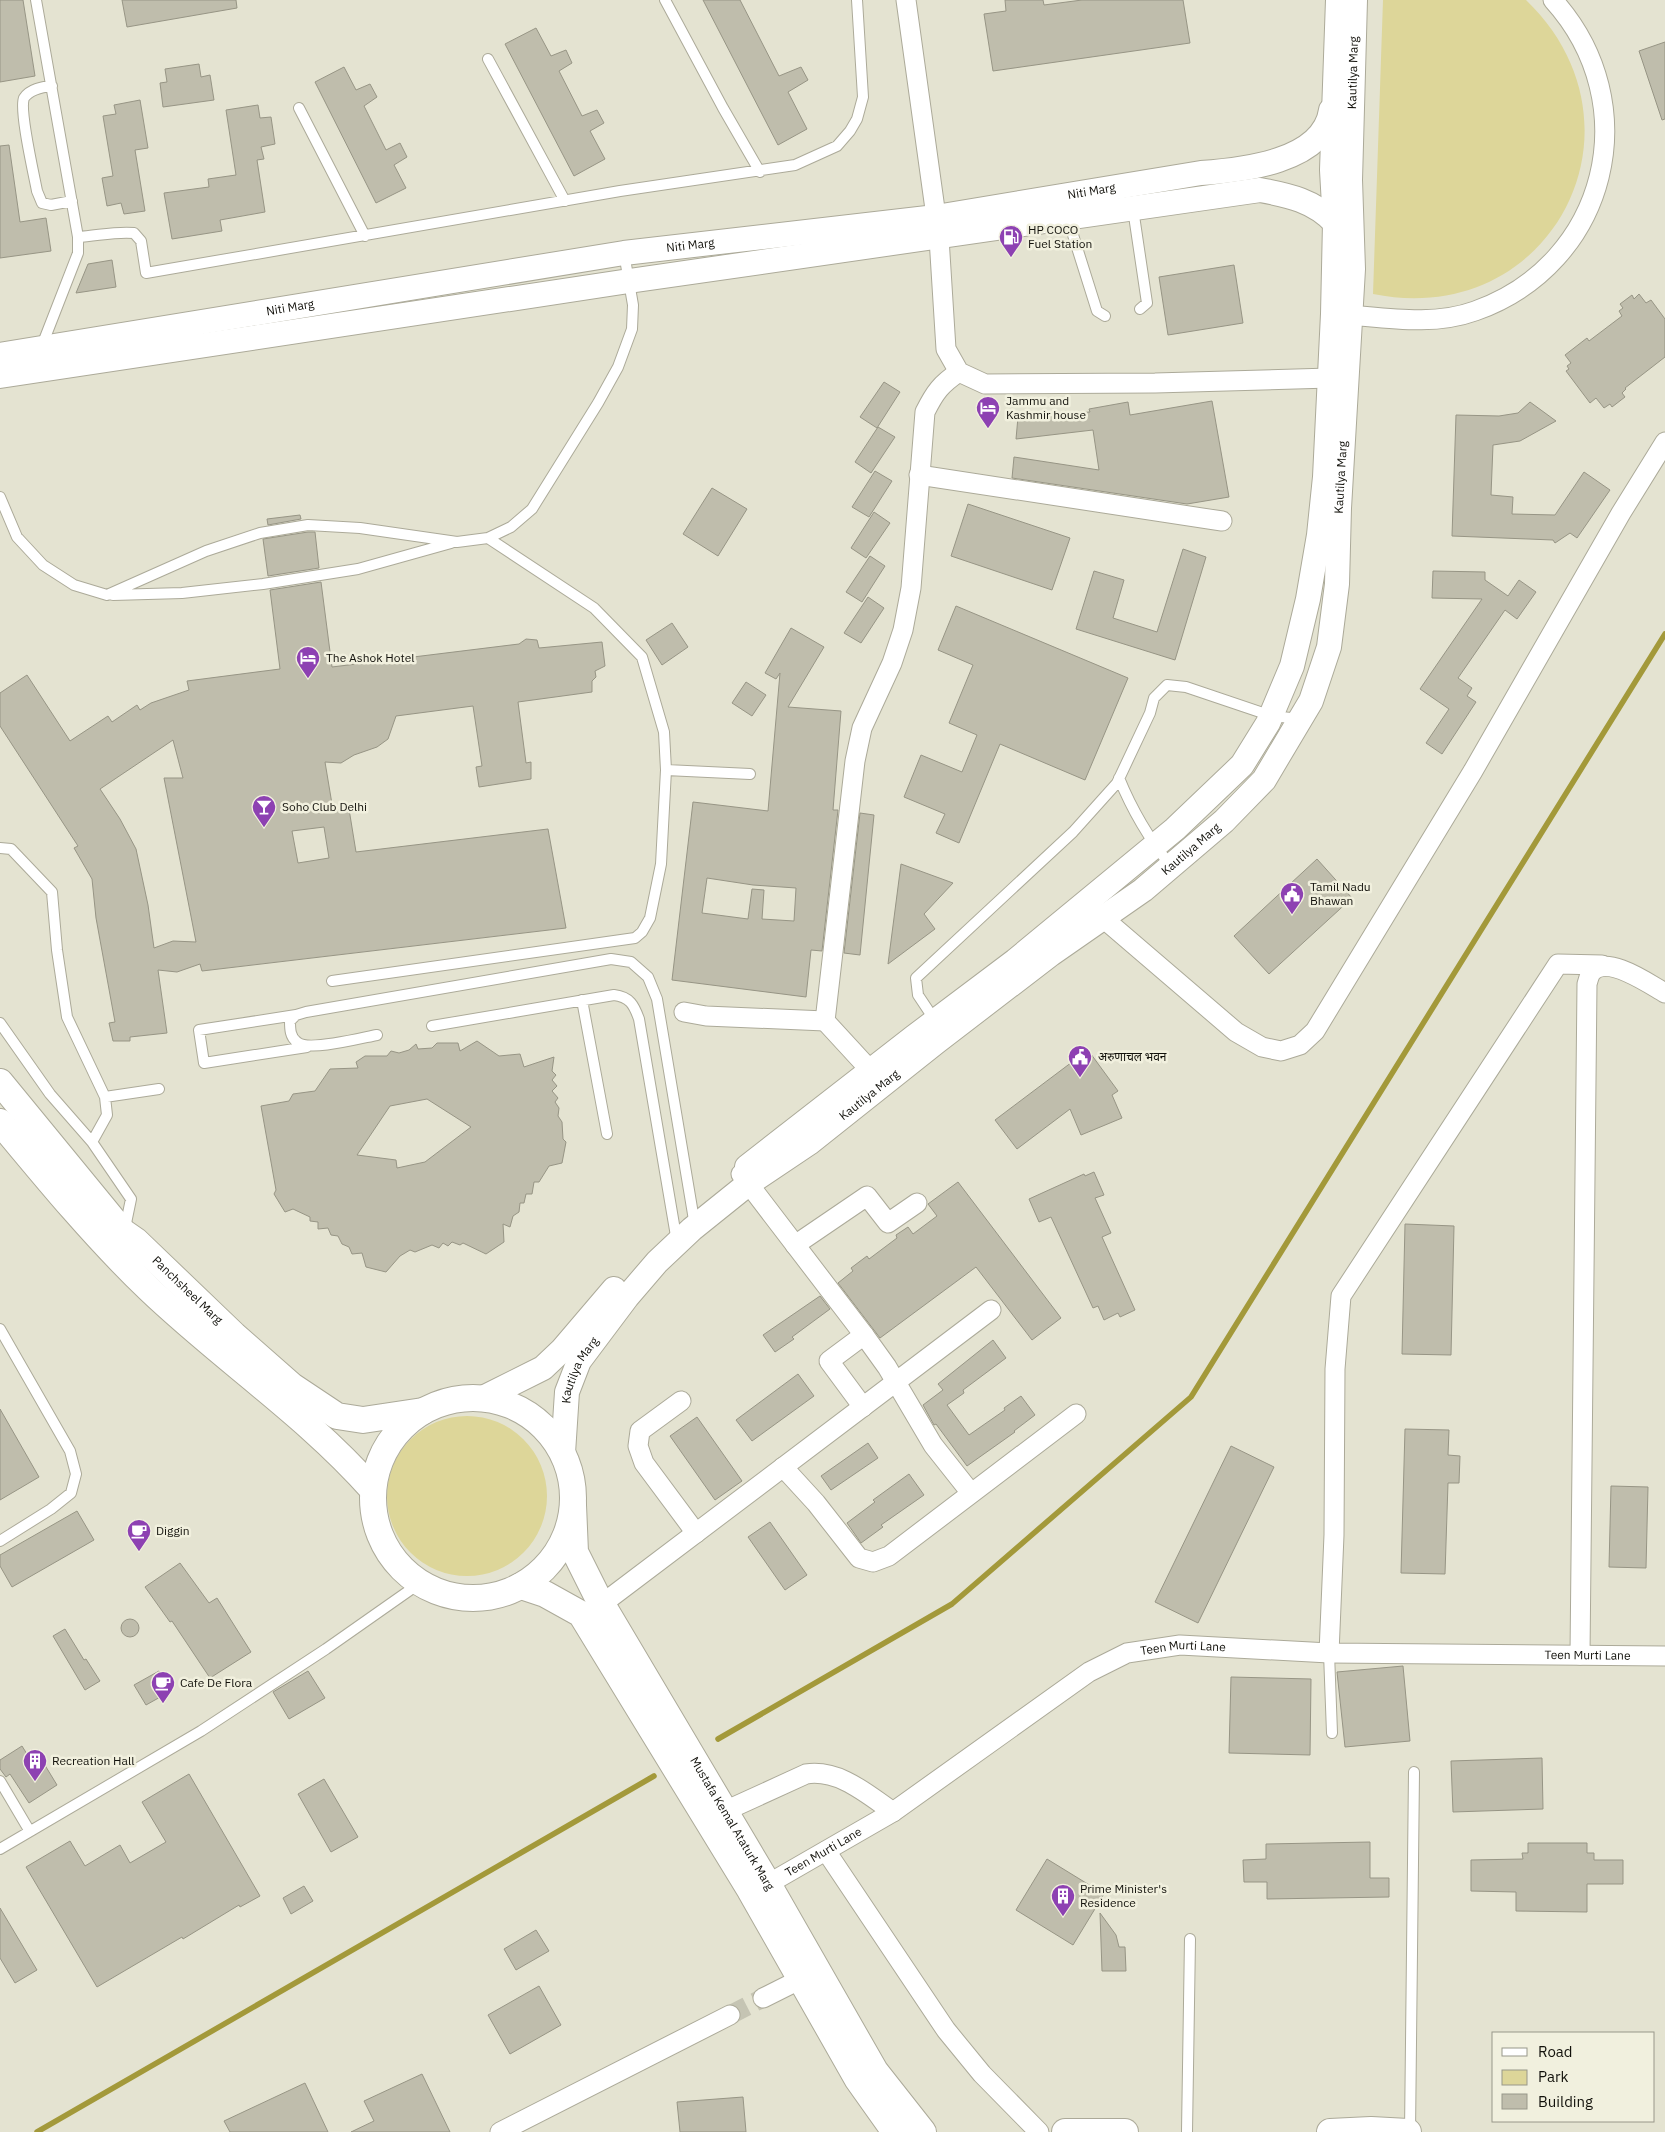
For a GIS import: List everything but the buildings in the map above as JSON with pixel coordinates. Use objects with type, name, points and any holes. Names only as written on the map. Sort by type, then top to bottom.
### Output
[{"type":"main road","name":"Panchsheel Marg","points":[[0,1082],[124,1232],[292,1386],[337,1416],[363,1420],[423,1410]]},
{"type":"main road","name":"Panchsheel Marg","points":[[0,1122],[85,1224],[150,1290],[296,1413],[345,1458],[373,1490]]},
{"type":"main road","name":"Mustafa Kemal Ataturk Marg","points":[[423,1410],[452,1399],[483,1398],[516,1407],[543,1426],[563,1453],[571,1478],[575,1552],[602,1604],[768,1884],[875,2071],[923,2132]]},
{"type":"main road","points":[[423,1410],[403,1425],[388,1444],[378,1466],[373,1490],[375,1517],[383,1543],[399,1565],[420,1583],[452,1596],[479,1597],[487,1597],[521,1586],[547,1566],[565,1537],[573,1505]]},
{"type":"main road","name":"Mustafa Kemal Ataturk Marg","points":[[521,1586],[544,1594],[581,1614],[750,1890],[858,2080],[895,2132]]},
{"type":"main road","points":[[1330,2132],[1371,2130],[1409,2132]]},
{"type":"main road","points":[[1065,2132],[1125,2132]]},
{"type":"street","points":[[906,0],[938,227],[946,349],[959,372],[985,384],[1156,383],[1330,378]]},
{"type":"street","name":"Kautilya Marg","points":[[483,1398],[543,1368],[562,1350],[645,1252],[685,1227],[871,1071],[940,1028],[1143,890],[1224,821],[1264,780],[1311,701],[1330,638],[1337,584],[1342,314],[1332,170],[1338,0]]},
{"type":"street","name":"Kautilya Marg","points":[[744,1179],[809,1143],[1014,961],[1155,846],[1242,764],[1272,716],[1292,666],[1308,599],[1319,535],[1325,477],[1330,378],[1353,269],[1350,180],[1355,0]]},
{"type":"street","points":[[1342,314],[1428,320],[1451,318],[1481,309],[1516,292],[1536,278],[1558,256],[1581,225],[1592,203],[1604,158],[1605,112],[1601,90],[1586,48],[1576,28],[1553,0]]},
{"type":"street","name":"Niti Marg","points":[[0,376],[629,281],[938,227],[1201,173],[1230,171],[1291,156],[1316,139],[1330,117],[1335,83]]},
{"type":"street","name":"Niti Marg","points":[[0,355],[624,253],[938,227],[1068,219],[1260,190],[1295,197],[1328,215],[1336,223]]},
{"type":"street","points":[[825,1022],[855,761],[862,728],[892,663],[903,630],[911,588],[919,475],[926,412],[934,393],[945,381],[959,372]]},
{"type":"street","points":[[1103,918],[1236,1032],[1262,1047],[1281,1051],[1300,1045],[1315,1031],[1468,780],[1621,513],[1665,442]]},
{"type":"street","points":[[919,475],[1222,521]]},
{"type":"street","points":[[1329,1653],[1334,1535],[1335,1369],[1341,1296],[1558,964],[1616,966],[1665,993]]},
{"type":"street","points":[[1580,1655],[1587,984],[1591,973],[1602,966]]},
{"type":"street","points":[[684,1012],[706,1016],[825,1022],[871,1071]]},
{"type":"street","points":[[744,1179],[864,1335],[933,1444],[971,1493]]},
{"type":"street","points":[[795,1246],[868,1196],[888,1223],[917,1203]]},
{"type":"street","name":"Kautilya Marg","points":[[563,1453],[567,1392],[579,1361],[627,1297],[685,1227]]},
{"type":"street","points":[[602,1604],[991,1310]]},
{"type":"street","points":[[863,1407],[829,1361],[864,1335]]},
{"type":"street","points":[[681,1401],[640,1431],[638,1446],[644,1463],[696,1532]]},
{"type":"street","points":[[783,1467],[816,1503],[859,1558],[873,1562],[889,1556],[1076,1414]]},
{"type":"street","name":"Teen Murti Lane","points":[[768,1884],[893,1812],[1089,1672],[1127,1653],[1180,1645],[1329,1653],[1665,1656]]},
{"type":"street","points":[[725,1811],[806,1774],[816,1772],[847,1781],[893,1812]]},
{"type":"street","points":[[826,1851],[946,2030],[982,2074],[1039,2132]]},
{"type":"street","points":[[763,1998],[801,1979]]},
{"type":"street","points":[[500,2132],[730,2015]]},
{"type":"lane","points":[[36,0],[78,237],[78,253],[40,349]]},
{"type":"lane","points":[[665,0],[760,172]]},
{"type":"lane","points":[[78,237],[134,233],[141,241],[146,273],[565,201],[760,172],[795,165],[837,146],[857,119],[863,96],[858,0]]},
{"type":"lane","points":[[488,59],[565,201]]},
{"type":"lane","points":[[52,86],[38,88],[28,94],[24,100],[23,114],[37,191],[42,203],[50,205],[72,201]]},
{"type":"lane","points":[[299,108],[365,236]]},
{"type":"lane","points":[[1134,209],[1147,303],[1140,309]]},
{"type":"lane","points":[[1068,219],[1097,312],[1106,316]]},
{"type":"lane","points":[[0,498],[17,536],[43,565],[74,586],[106,595],[182,593],[264,584],[358,569],[457,542],[488,538],[510,527],[532,509],[598,403],[618,367],[632,329],[633,305],[624,253]]},
{"type":"lane","points":[[106,595],[206,551],[260,533],[308,525],[360,528],[457,542]]},
{"type":"lane","points":[[332,980],[635,938],[642,932],[650,918],[661,864],[666,770],[664,732],[642,657],[594,608],[488,538]]},
{"type":"lane","points":[[940,1028],[918,995],[916,978],[1073,832],[1117,783],[1150,713],[1154,698],[1167,685],[1186,687],[1272,716],[1300,719]]},
{"type":"lane","points":[[666,770],[750,774]]},
{"type":"lane","points":[[1119,778],[1134,811],[1155,846],[1171,866]]},
{"type":"lane","points":[[0,848],[11,849],[52,892],[57,950],[67,1017],[105,1097],[107,1115],[92,1142]]},
{"type":"lane","points":[[377,1035],[310,1047],[204,1062],[199,1030],[296,1015],[611,959],[631,962],[648,976],[657,1000],[685,1227]]},
{"type":"lane","points":[[432,1026],[614,995],[625,996],[633,1004],[639,1019],[685,1227]]},
{"type":"lane","points":[[582,1000],[607,1134]]},
{"type":"lane","points":[[296,1015],[290,1021],[290,1032],[297,1043],[310,1047]]},
{"type":"lane","points":[[0,1023],[50,1094],[92,1142],[131,1199],[124,1232]]},
{"type":"lane","points":[[105,1097],[159,1090]]},
{"type":"lane","points":[[0,1329],[70,1451],[76,1474],[71,1493],[51,1509],[0,1541]]},
{"type":"lane","points":[[0,1849],[29,1830],[202,1731],[326,1649],[420,1583]]},
{"type":"lane","points":[[1329,1653],[1332,1733]]},
{"type":"lane","points":[[1409,2132],[1414,1772]]},
{"type":"lane","points":[[0,1781],[29,1830]]},
{"type":"lane","points":[[1187,2132],[1190,1938]]},
{"type":"green space","points":[[1383,0],[1526,0],[1564,50],[1583,104],[1582,158],[1566,208],[1535,250],[1491,281],[1436,297],[1373,294]]},
{"type":"green space","points":[[467,1416],[497,1422],[518,1434],[529,1445],[541,1466],[547,1496],[541,1526],[529,1547],[518,1558],[497,1570],[467,1576],[437,1570],[416,1558],[405,1547],[393,1526],[387,1496],[393,1466],[405,1445],[416,1434],[437,1422]]},
{"type":"waterway","points":[[718,1739],[952,1604],[1191,1397],[1665,634]]},
{"type":"waterway","points":[[37,2132],[654,1776]]},
{"type":"tunnel","points":[[730,2015],[763,1998]]},
{"type":"place","name":"HP COCO Fuel Station","points":[[1011,258]]},
{"type":"place","name":"Jammu and Kashmir house","points":[[988,429]]},
{"type":"place","name":"The Ashok Hotel","points":[[308,679]]},
{"type":"place","name":"Soho Club Delhi","points":[[264,828]]},
{"type":"place","name":"Tamil Nadu Bhawan","points":[[1292,915]]},
{"type":"place","name":"अरुणाचल भवन","points":[[1080,1078]]},
{"type":"place","name":"Diggin","points":[[139,1552]]},
{"type":"place","name":"Cafe De Flora","points":[[163,1704]]},
{"type":"place","name":"Recreation Hall","points":[[35,1782]]},
{"type":"place","name":"Prime Minister's Residence","points":[[1063,1917]]}]
